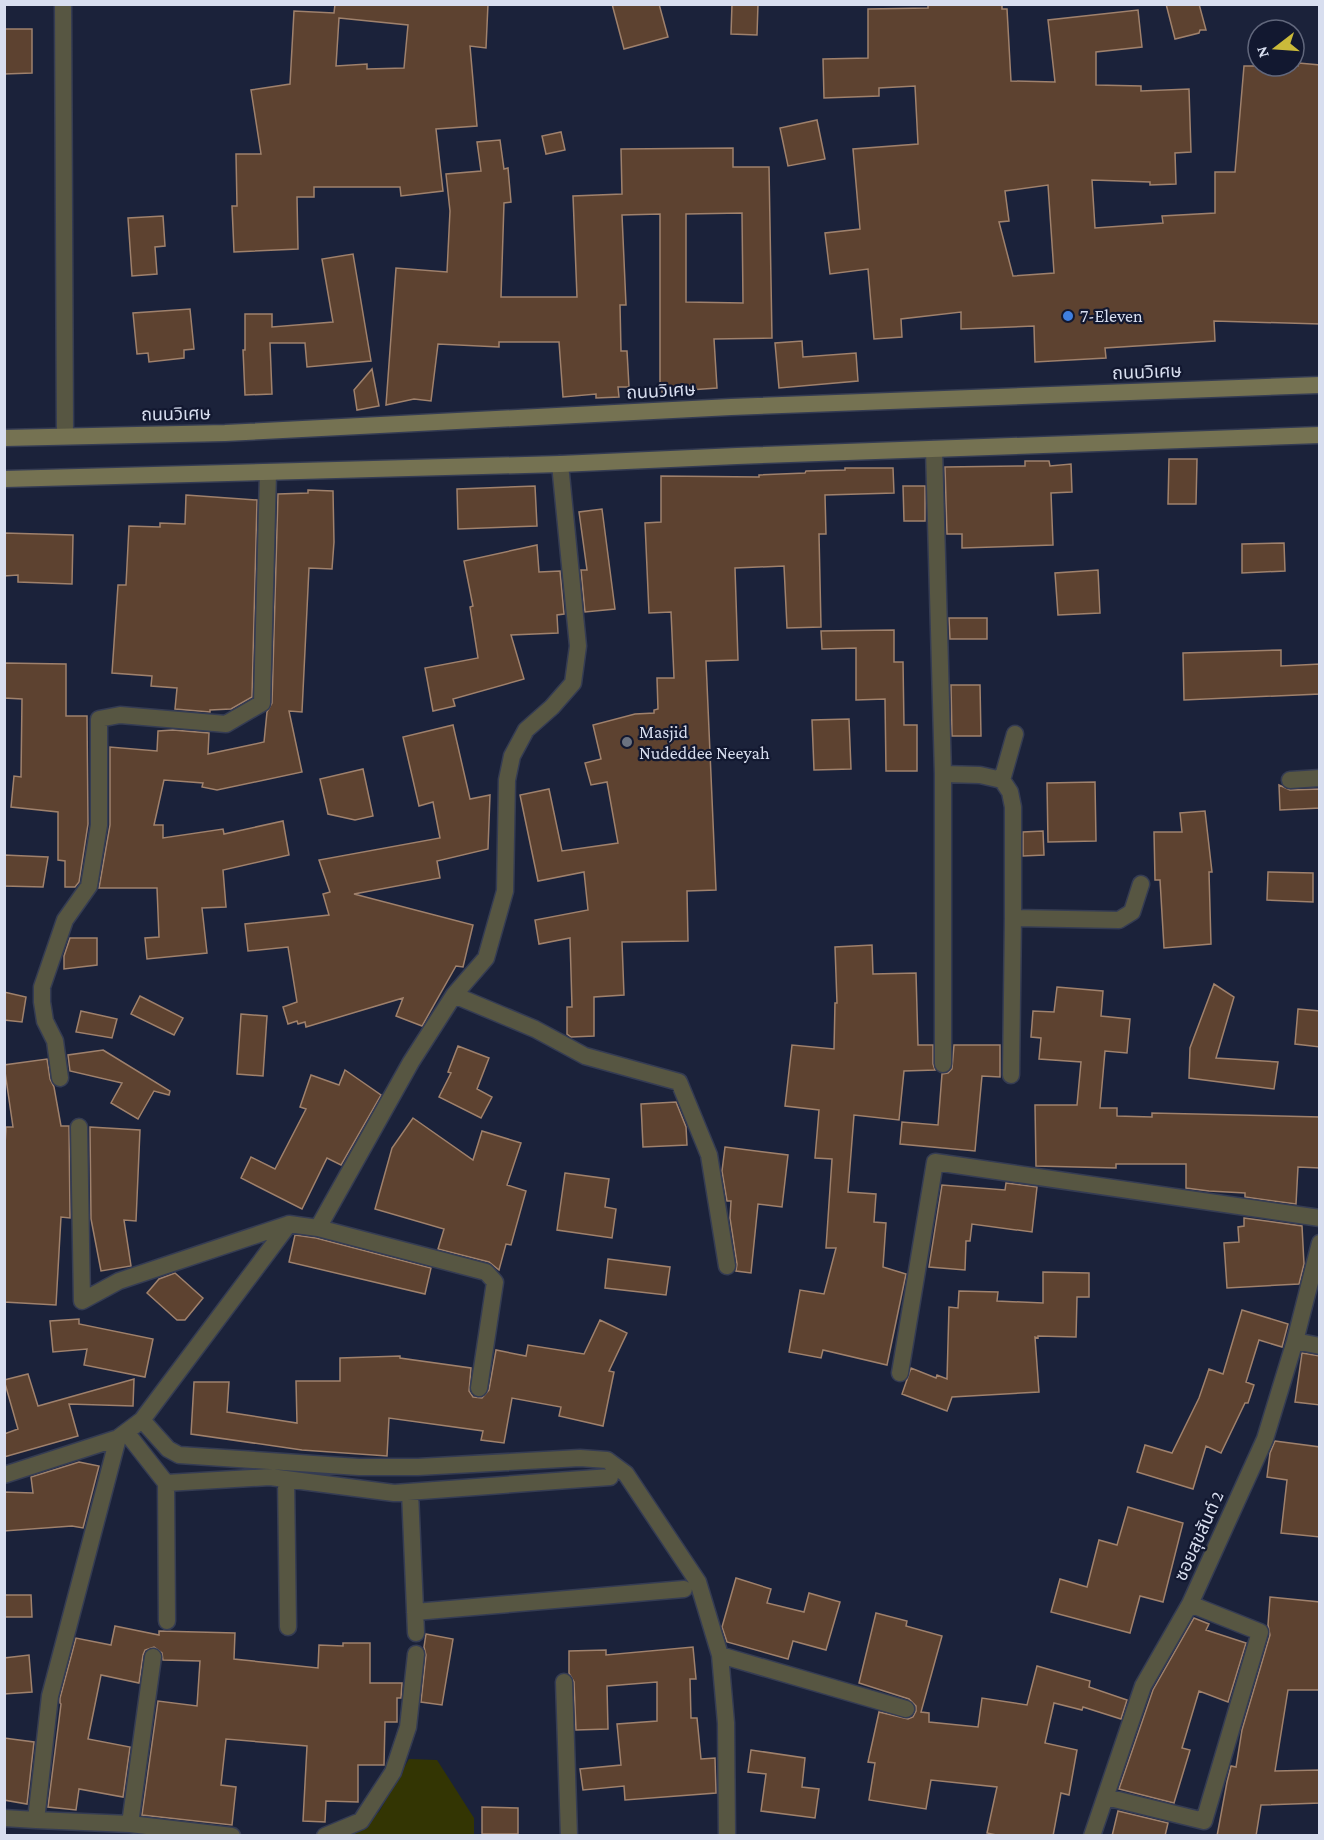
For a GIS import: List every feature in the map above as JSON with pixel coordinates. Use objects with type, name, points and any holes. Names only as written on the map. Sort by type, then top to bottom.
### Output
[{"type":"main road","name":"ถนนวิเศษ","points":[[4,438],[225,433],[731,407],[1320,386]]},
{"type":"main road","points":[[4,479],[560,464],[1320,435]]},
{"type":"street","points":[[63,4],[65,435]]},
{"type":"street","points":[[934,448],[943,774],[943,1064]]},
{"type":"street","points":[[318,1228],[411,1062],[454,995],[486,958],[505,891],[507,780],[512,756],[526,730],[552,707],[573,683],[578,646],[560,464]]},
{"type":"street","points":[[60,1078],[55,1041],[45,1021],[42,987],[65,920],[89,886],[99,825],[99,719],[120,715],[226,724],[262,702],[268,473]]},
{"type":"street","points":[[1002,780],[1015,734]]},
{"type":"street","points":[[943,774],[980,775],[1002,780],[1010,792],[1013,807],[1011,1075]]},
{"type":"street","points":[[1290,780],[1320,778]]},
{"type":"street","points":[[1013,918],[1119,920],[1132,912],[1140,884]]},
{"type":"street","points":[[454,995],[535,1029],[585,1056],[679,1082],[709,1155],[727,1266]]},
{"type":"street","points":[[79,1127],[82,1301],[118,1281],[289,1224],[318,1228],[486,1272],[495,1282],[479,1388]]},
{"type":"street","points":[[900,1373],[935,1162],[1320,1218]]},
{"type":"street","points":[[4,1475],[122,1435],[142,1420],[289,1224]]},
{"type":"street","name":"ซอยสุขสันต์ 2","points":[[1092,1836],[1143,1686],[1190,1604],[1265,1439],[1295,1341],[1320,1244]]},
{"type":"street","points":[[1295,1341],[1320,1346]]},
{"type":"street","points":[[142,1420],[168,1449],[179,1455],[359,1467],[418,1467],[580,1458],[607,1460],[626,1474],[698,1582],[720,1655],[726,1723],[727,1836]]},
{"type":"street","points":[[122,1435],[166,1483],[167,1622]]},
{"type":"street","points":[[36,1820],[50,1696],[122,1435]]},
{"type":"street","points":[[166,1483],[270,1477],[394,1493],[610,1477]]},
{"type":"street","points":[[286,1479],[288,1627]]},
{"type":"street","points":[[410,1492],[416,1633]]},
{"type":"street","points":[[415,1612],[684,1589]]},
{"type":"street","points":[[1106,1797],[1204,1821],[1260,1632],[1190,1604]]},
{"type":"street","points":[[325,1836],[361,1821],[393,1772],[408,1726],[416,1654]]},
{"type":"street","points":[[720,1655],[906,1709]]},
{"type":"street","points":[[130,1824],[153,1657]]},
{"type":"street","points":[[564,1682],[569,1836]]},
{"type":"street","points":[[4,1818],[130,1824],[232,1836]]},
{"type":"shaded area","points":[[409,1759],[437,1760],[474,1818],[474,1835],[341,1836],[379,1812]]},
{"type":"building","points":[[335,4],[488,4],[486,48],[470,46],[477,126],[436,129],[443,191],[401,196],[400,187],[314,187],[314,197],[297,197],[298,249],[234,252],[232,206],[237,206],[236,154],[261,154],[251,90],[290,84],[294,11],[334,13]],"holes":[[[339,18],[408,25],[404,68],[367,69],[367,64],[336,66]]]},
{"type":"building","points":[[612,4],[659,4],[668,37],[624,49]]},
{"type":"building","points":[[732,4],[758,4],[757,35],[731,34]]},
{"type":"building","points":[[928,4],[1002,4],[1002,9],[1007,9],[1011,81],[1055,82],[1048,20],[1138,10],[1142,47],[1096,52],[1096,85],[1141,86],[1141,91],[1189,89],[1191,152],[1175,153],[1176,184],[1150,185],[1150,182],[1092,180],[1095,228],[1163,223],[1162,216],[1215,213],[1215,172],[1235,172],[1244,66],[1246,66],[1246,78],[1306,78],[1306,64],[1320,65],[1320,324],[1214,321],[1215,341],[1105,348],[1106,358],[1035,362],[1034,326],[961,329],[961,312],[901,319],[902,337],[874,339],[868,269],[830,274],[825,233],[860,229],[853,149],[918,144],[915,86],[879,88],[879,96],[824,98],[823,59],[868,58],[868,9],[928,8]],"holes":[[[1048,185],[1054,273],[1013,276],[999,222],[1009,221],[1005,191]]]},
{"type":"building","points":[[1166,4],[1199,4],[1206,30],[1175,39]]},
{"type":"building","points":[[4,29],[32,29],[32,73],[4,74]]},
{"type":"building","points":[[817,120],[825,159],[788,166],[780,128]]},
{"type":"building","points":[[561,132],[565,150],[546,154],[542,136]]},
{"type":"building","points":[[500,140],[504,169],[508,168],[511,202],[504,203],[501,297],[577,297],[573,196],[622,194],[621,149],[733,148],[733,167],[769,167],[772,338],[714,339],[717,388],[662,392],[660,388],[660,214],[622,215],[626,305],[620,305],[621,351],[627,351],[629,387],[618,387],[619,397],[596,398],[596,394],[563,397],[559,342],[499,342],[499,347],[438,344],[431,401],[414,399],[386,405],[396,268],[447,272],[450,211],[446,174],[481,171],[477,142]],"holes":[[[742,213],[743,303],[686,302],[686,214]]]},
{"type":"building","points":[[163,216],[165,246],[155,247],[157,274],[132,276],[128,218]]},
{"type":"building","points":[[353,254],[371,361],[307,367],[305,343],[270,343],[272,394],[245,395],[243,350],[245,350],[245,314],[272,314],[272,327],[333,322],[322,259]]},
{"type":"building","points":[[190,309],[194,349],[184,350],[184,358],[149,362],[148,353],[137,354],[133,313]]},
{"type":"building","points":[[802,341],[803,357],[856,353],[858,381],[779,388],[775,343]]},
{"type":"building","points":[[372,369],[379,406],[357,410],[354,390]]},
{"type":"building","points":[[1169,459],[1197,459],[1196,504],[1168,504]]},
{"type":"building","points":[[1025,461],[1049,461],[1050,466],[1071,464],[1072,492],[1051,493],[1053,545],[962,548],[962,534],[947,534],[945,467],[1025,466]]},
{"type":"building","points":[[845,468],[893,468],[894,493],[825,495],[826,534],[819,534],[821,627],[787,628],[784,566],[735,568],[738,660],[706,661],[716,890],[687,891],[688,941],[622,942],[624,995],[594,997],[594,1036],[571,1037],[567,1034],[567,1007],[572,1007],[570,938],[539,944],[535,920],[588,910],[584,872],[538,881],[520,795],[549,789],[562,851],[618,843],[607,782],[591,785],[585,763],[601,759],[593,725],[635,714],[654,713],[654,710],[658,709],[657,678],[674,678],[671,612],[649,613],[645,523],[661,522],[661,476],[759,477],[759,475],[805,473],[806,471],[845,470]]},
{"type":"building","points":[[535,486],[537,526],[458,529],[457,489]]},
{"type":"building","points":[[903,486],[925,486],[925,521],[904,521]]},
{"type":"building","points":[[308,490],[333,491],[334,542],[332,569],[309,568],[302,712],[289,711],[302,772],[217,790],[202,787],[203,783],[164,780],[154,825],[163,825],[163,838],[223,829],[224,834],[283,821],[289,855],[223,870],[226,907],[202,908],[207,953],[147,959],[145,938],[159,937],[157,888],[99,888],[110,825],[110,747],[157,751],[158,731],[173,730],[209,733],[208,754],[264,742],[267,712],[272,703],[278,494],[308,493]]},
{"type":"building","points":[[186,495],[257,500],[252,697],[231,709],[210,710],[210,712],[175,709],[177,688],[151,686],[152,676],[112,673],[118,585],[126,585],[129,526],[160,527],[160,523],[185,524]]},
{"type":"building","points":[[602,509],[615,609],[585,612],[581,570],[587,570],[579,512]]},
{"type":"building","points":[[4,533],[73,535],[72,584],[18,582],[18,575],[4,576]]},
{"type":"building","points":[[1284,543],[1285,571],[1242,573],[1242,544]]},
{"type":"building","points":[[537,545],[539,572],[560,571],[564,614],[557,615],[558,633],[511,635],[524,679],[453,699],[455,706],[433,711],[425,668],[478,658],[470,607],[473,606],[464,561]]},
{"type":"building","points":[[1098,570],[1100,613],[1058,615],[1055,573]]},
{"type":"building","points":[[949,618],[987,618],[987,639],[950,639]]},
{"type":"building","points":[[894,630],[894,662],[903,662],[904,725],[917,725],[917,771],[886,771],[885,699],[856,700],[856,648],[822,649],[821,631]]},
{"type":"building","points":[[1281,650],[1281,666],[1320,664],[1320,694],[1184,700],[1183,653]]},
{"type":"building","points":[[4,663],[66,664],[66,716],[87,716],[88,824],[79,882],[75,887],[65,887],[65,861],[58,860],[58,812],[11,807],[14,776],[21,777],[22,699],[4,698]]},
{"type":"building","points":[[951,685],[980,685],[981,736],[952,736]]},
{"type":"building","points":[[849,719],[851,769],[814,770],[812,720]]},
{"type":"building","points":[[453,725],[470,799],[490,795],[488,849],[437,861],[440,878],[354,894],[473,925],[463,967],[456,966],[422,1026],[396,1016],[403,998],[306,1027],[305,1022],[298,1024],[297,1021],[288,1024],[283,1007],[297,1002],[288,947],[248,951],[245,924],[329,915],[323,894],[330,892],[319,860],[440,838],[433,802],[419,806],[403,737]]},
{"type":"building","points":[[363,769],[373,816],[355,820],[328,814],[320,779]]},
{"type":"building","points":[[1095,782],[1096,841],[1048,842],[1047,783]]},
{"type":"building","points":[[1279,785],[1290,790],[1320,789],[1320,808],[1280,810]]},
{"type":"building","points":[[1205,811],[1212,872],[1209,872],[1211,944],[1164,948],[1160,880],[1155,880],[1154,832],[1182,832],[1180,813]]},
{"type":"building","points":[[1043,831],[1044,855],[1023,856],[1023,832]]},
{"type":"building","points":[[4,855],[48,857],[43,887],[4,886]]},
{"type":"building","points":[[1268,872],[1313,873],[1313,902],[1267,900]]},
{"type":"building","points":[[70,938],[97,938],[97,965],[64,969],[64,956]]},
{"type":"building","points":[[872,945],[873,974],[916,973],[918,1045],[933,1045],[935,1070],[904,1071],[899,1120],[854,1115],[848,1192],[876,1194],[874,1222],[886,1223],[883,1267],[906,1274],[887,1365],[823,1350],[821,1358],[789,1352],[800,1290],[824,1294],[836,1248],[826,1248],[832,1159],[815,1158],[819,1110],[785,1106],[792,1045],[834,1049],[835,1003],[837,1003],[835,947]]},
{"type":"building","points":[[1214,984],[1234,997],[1216,1058],[1278,1062],[1274,1089],[1189,1078],[1190,1048]]},
{"type":"building","points":[[1057,987],[1103,991],[1101,1016],[1130,1019],[1127,1053],[1105,1051],[1100,1108],[1117,1108],[1117,1116],[1152,1117],[1152,1113],[1320,1117],[1320,1168],[1298,1167],[1296,1204],[1245,1197],[1245,1193],[1186,1188],[1186,1164],[1116,1164],[1116,1168],[1036,1166],[1035,1105],[1077,1105],[1081,1062],[1039,1059],[1041,1038],[1031,1037],[1033,1011],[1054,1012]]},
{"type":"building","points":[[4,992],[26,997],[22,1022],[4,1020]]},
{"type":"building","points":[[140,996],[183,1018],[174,1035],[131,1014]]},
{"type":"building","points":[[1298,1009],[1320,1011],[1320,1047],[1295,1044]]},
{"type":"building","points":[[81,1011],[117,1019],[112,1038],[76,1032]]},
{"type":"building","points":[[241,1014],[267,1016],[263,1076],[237,1074]]},
{"type":"building","points":[[954,1045],[1000,1045],[1000,1077],[982,1076],[975,1151],[900,1144],[902,1122],[938,1125],[942,1074],[952,1069]]},
{"type":"building","points":[[458,1046],[489,1058],[477,1089],[492,1097],[481,1118],[439,1097],[451,1073],[448,1072]]},
{"type":"building","points":[[103,1050],[170,1091],[169,1095],[154,1091],[138,1119],[111,1103],[122,1083],[70,1071],[68,1055]]},
{"type":"building","points":[[47,1059],[61,1126],[69,1126],[70,1218],[61,1217],[56,1305],[4,1302],[4,1163],[6,1127],[13,1127],[4,1065]]},
{"type":"building","points":[[345,1070],[381,1095],[341,1165],[327,1158],[302,1209],[241,1178],[251,1157],[275,1169],[306,1109],[300,1107],[311,1075],[339,1085]]},
{"type":"building","points":[[676,1102],[686,1127],[687,1145],[643,1147],[641,1104]]},
{"type":"building","points":[[413,1118],[473,1160],[482,1131],[521,1143],[507,1185],[526,1191],[511,1245],[506,1244],[499,1270],[489,1262],[438,1249],[444,1229],[375,1209],[392,1148]]},
{"type":"building","points":[[90,1127],[140,1130],[136,1221],[124,1220],[131,1266],[101,1271],[91,1219]]},
{"type":"building","points":[[725,1147],[788,1155],[782,1207],[758,1204],[751,1273],[736,1271],[730,1218],[731,1201],[727,1201],[722,1171]]},
{"type":"building","points":[[565,1173],[609,1179],[605,1207],[616,1209],[612,1238],[557,1230]]},
{"type":"building","points":[[1006,1183],[1037,1187],[1032,1232],[972,1224],[970,1241],[966,1241],[965,1270],[929,1267],[942,1185],[1005,1190]]},
{"type":"building","points":[[1244,1218],[1302,1226],[1304,1264],[1299,1284],[1227,1288],[1224,1243],[1239,1242],[1238,1227],[1244,1226]]},
{"type":"building","points":[[295,1235],[316,1238],[431,1268],[425,1294],[289,1262]]},
{"type":"building","points":[[608,1259],[670,1267],[666,1295],[605,1288]]},
{"type":"building","points":[[1043,1272],[1089,1273],[1089,1297],[1077,1297],[1076,1337],[1035,1337],[1039,1392],[952,1397],[947,1411],[902,1394],[911,1368],[936,1378],[937,1375],[947,1379],[949,1307],[958,1308],[959,1291],[998,1292],[997,1301],[1043,1303]]},
{"type":"building","points":[[175,1273],[203,1298],[185,1320],[177,1320],[147,1293],[159,1279]]},
{"type":"building","points":[[1242,1310],[1288,1324],[1282,1347],[1259,1340],[1246,1382],[1254,1385],[1248,1403],[1245,1403],[1221,1453],[1206,1446],[1193,1489],[1137,1472],[1145,1445],[1172,1453],[1199,1398],[1209,1369],[1223,1374]]},
{"type":"building","points":[[79,1319],[79,1324],[153,1339],[145,1377],[84,1365],[87,1349],[53,1352],[50,1321]]},
{"type":"building","points":[[600,1320],[627,1333],[609,1371],[614,1372],[603,1426],[559,1416],[561,1407],[512,1398],[504,1443],[481,1440],[483,1431],[389,1418],[387,1456],[302,1450],[191,1434],[194,1382],[229,1382],[227,1412],[297,1423],[296,1381],[340,1381],[340,1358],[400,1356],[400,1358],[471,1368],[469,1391],[473,1397],[482,1398],[489,1390],[496,1350],[526,1356],[528,1345],[584,1354]]},
{"type":"building","points":[[1302,1353],[1320,1356],[1320,1405],[1295,1402]]},
{"type":"building","points":[[28,1374],[38,1406],[134,1379],[133,1406],[69,1404],[78,1436],[4,1457],[4,1434],[18,1429],[4,1380]]},
{"type":"building","points":[[1275,1441],[1320,1447],[1320,1537],[1281,1533],[1287,1480],[1267,1477],[1270,1453]]},
{"type":"building","points":[[79,1462],[99,1466],[83,1528],[72,1526],[4,1531],[4,1492],[33,1493],[31,1477]]},
{"type":"building","points":[[1128,1507],[1183,1523],[1163,1602],[1140,1596],[1130,1633],[1051,1612],[1060,1579],[1087,1587],[1099,1540],[1117,1545]]},
{"type":"building","points":[[736,1578],[771,1589],[767,1603],[804,1612],[809,1593],[840,1602],[826,1650],[793,1641],[788,1659],[727,1642],[722,1627]]},
{"type":"building","points":[[5,1595],[31,1595],[32,1617],[5,1617]]},
{"type":"building","points":[[1270,1597],[1320,1602],[1320,1690],[1288,1690],[1275,1771],[1320,1770],[1320,1803],[1261,1805],[1256,1836],[1217,1836],[1231,1766],[1236,1767],[1242,1730],[1270,1635],[1268,1625]]},
{"type":"building","points":[[876,1613],[907,1621],[906,1626],[942,1636],[921,1712],[929,1713],[929,1722],[978,1727],[982,1698],[1027,1705],[1037,1666],[1090,1681],[1089,1687],[1127,1700],[1121,1719],[1083,1707],[1082,1710],[1054,1703],[1045,1743],[1077,1750],[1069,1795],[1061,1793],[1053,1836],[1001,1836],[987,1833],[997,1787],[931,1780],[926,1809],[869,1800],[875,1763],[868,1762],[879,1712],[908,1719],[913,1717],[916,1711],[916,1706],[909,1699],[859,1683]]},
{"type":"building","points":[[1194,1618],[1209,1624],[1206,1630],[1246,1643],[1228,1702],[1199,1691],[1182,1748],[1190,1750],[1174,1803],[1119,1789],[1153,1690]]},
{"type":"building","points":[[115,1626],[159,1635],[159,1631],[235,1633],[234,1659],[318,1668],[319,1645],[343,1646],[343,1643],[370,1643],[370,1683],[402,1683],[401,1698],[397,1698],[397,1722],[385,1722],[384,1765],[358,1765],[358,1802],[326,1801],[325,1822],[303,1821],[307,1746],[226,1739],[221,1785],[236,1787],[232,1825],[142,1815],[158,1701],[197,1706],[200,1661],[163,1660],[162,1653],[154,1647],[145,1650],[139,1683],[101,1675],[88,1739],[130,1747],[123,1797],[79,1789],[76,1810],[48,1807],[60,1698],[76,1638],[111,1645]]},
{"type":"building","points":[[426,1634],[453,1639],[442,1705],[421,1702]]},
{"type":"building","points":[[693,1647],[696,1679],[690,1679],[691,1718],[697,1718],[701,1759],[715,1758],[716,1793],[625,1800],[624,1786],[583,1790],[580,1769],[621,1765],[617,1724],[657,1721],[657,1682],[607,1686],[608,1729],[576,1730],[574,1682],[569,1673],[569,1651],[606,1650],[606,1655]]},
{"type":"building","points":[[29,1655],[32,1692],[4,1694],[4,1658]]},
{"type":"building","points":[[4,1738],[34,1742],[27,1804],[4,1800]]},
{"type":"building","points":[[751,1750],[805,1758],[802,1787],[819,1789],[815,1818],[761,1811],[766,1774],[748,1772]]},
{"type":"building","points":[[482,1807],[518,1808],[518,1834],[482,1834]]},
{"type":"building","points":[[1118,1811],[1168,1823],[1165,1836],[1112,1836]]},
{"type":"place","name":"7-Eleven","points":[[1068,316]]},
{"type":"place","name":"Masjid Nudeddee Neeyah","points":[[627,742]]}]
